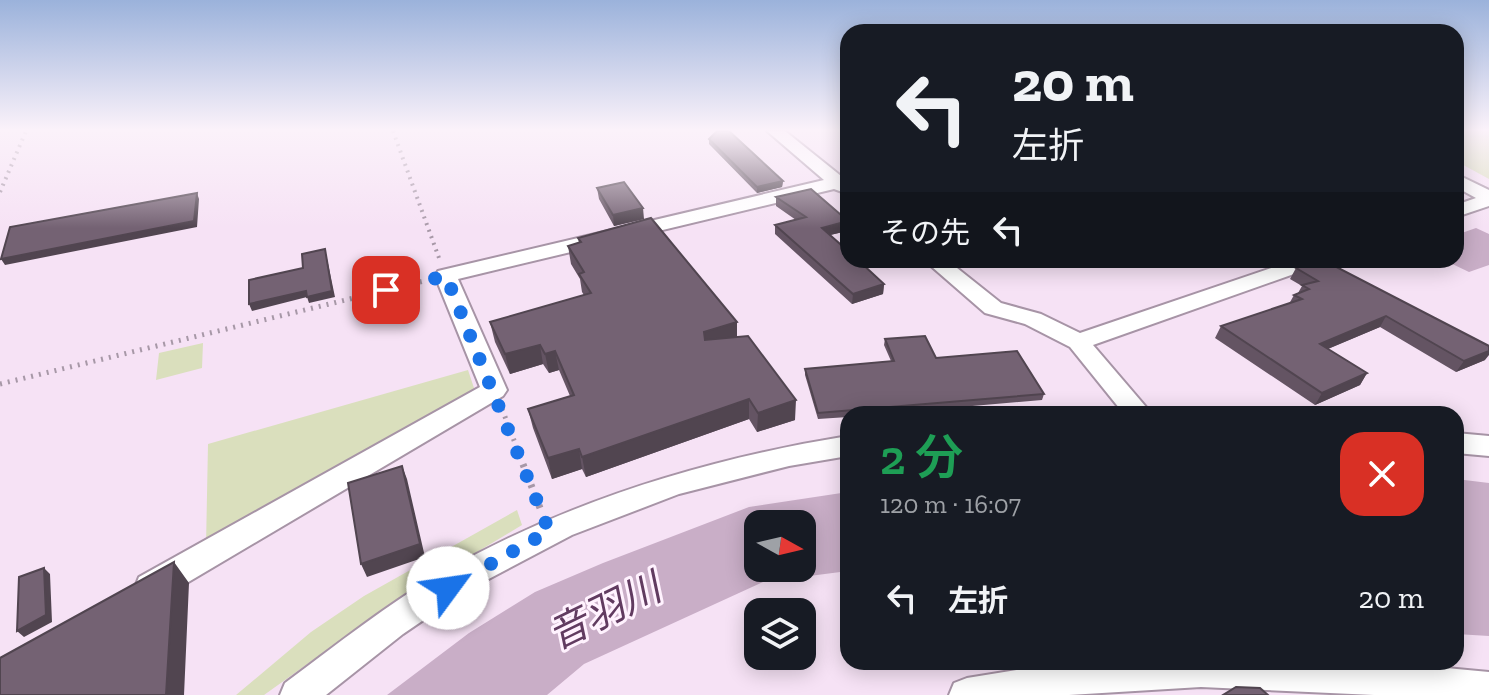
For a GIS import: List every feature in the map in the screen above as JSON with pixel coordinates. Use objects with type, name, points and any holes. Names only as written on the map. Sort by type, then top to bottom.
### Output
[{"type":"street","points":[[817,163],[840,181]]},
{"type":"street","points":[[1464,184],[1489,199]]},
{"type":"street","points":[[124,602],[494,390],[446,276],[840,185]]},
{"type":"street","points":[[1464,208],[1489,199]]},
{"type":"street","points":[[944,268],[993,308],[1044,324],[1078,342],[1132,406]]},
{"type":"street","points":[[1078,342],[1304,268]]},
{"type":"street","points":[[1464,444],[1489,446]]},
{"type":"street","points":[[298,695],[405,613],[549,531],[690,477],[784,455],[840,447]]},
{"type":"street","points":[[967,695],[1105,674],[1247,671],[1377,677],[1489,689]]},
{"type":"path","points":[[0,192],[12,163]]},
{"type":"path","points":[[0,384],[446,276],[405,163]]},
{"type":"path","points":[[494,390],[549,531]]},
{"type":"green space","points":[[1464,163],[1489,163],[1489,179],[1464,165]]},
{"type":"green space","points":[[203,343],[202,368],[156,380],[159,353]]},
{"type":"green space","points":[[468,370],[475,391],[206,546],[208,444]]},
{"type":"green space","points":[[517,510],[522,525],[397,600],[264,695],[236,695],[311,632],[364,596]]},
{"type":"water","points":[[1476,228],[1489,234],[1489,265],[1469,272],[1461,268],[1464,268],[1464,232]]},
{"type":"water","points":[[1464,480],[1489,483],[1489,636],[1464,634]]},
{"type":"water","name":"音羽川","points":[[840,493],[840,572],[816,575],[816,510],[744,510],[744,582],[763,582],[584,664],[547,695],[387,695],[469,633],[535,592],[749,507]]},
{"type":"building","points":[[733,163],[764,163],[783,181],[757,187]]},
{"type":"building","points":[[624,182],[643,208],[613,215],[597,188]]},
{"type":"building","points":[[811,189],[840,214],[840,223],[822,228],[840,244],[840,268],[867,268],[884,284],[853,294],[775,225],[806,217],[776,197]]},
{"type":"building","points":[[197,193],[194,221],[1,259],[10,227]]},
{"type":"building","points":[[651,218],[737,322],[704,332],[705,340],[748,336],[796,400],[758,413],[749,399],[582,457],[579,449],[548,458],[528,409],[574,395],[555,351],[545,354],[540,345],[505,354],[490,322],[591,293],[579,274],[584,272],[568,246],[581,242],[578,238]]},
{"type":"building","points":[[325,249],[332,291],[307,297],[306,291],[249,304],[249,280],[303,268],[302,254]]},
{"type":"building","points":[[1296,268],[1338,268],[1489,346],[1489,351],[1464,361],[1386,316],[1320,344],[1367,373],[1322,393],[1221,326],[1302,299],[1294,295],[1309,289],[1302,285],[1318,281]]},
{"type":"building","points":[[925,336],[936,358],[1017,351],[1044,394],[901,406],[840,406],[840,411],[818,413],[805,369],[894,361],[885,339]]},
{"type":"building","points":[[402,466],[420,544],[361,564],[348,483]]},
{"type":"building","points":[[174,562],[166,695],[0,695],[0,658]]},
{"type":"building","points":[[44,568],[46,615],[17,631],[19,577]]},
{"type":"building","points":[[1236,687],[1260,688],[1268,695],[1223,695]]},
{"type":"route","points":[[386,290],[446,276],[549,531],[448,588]]}]
